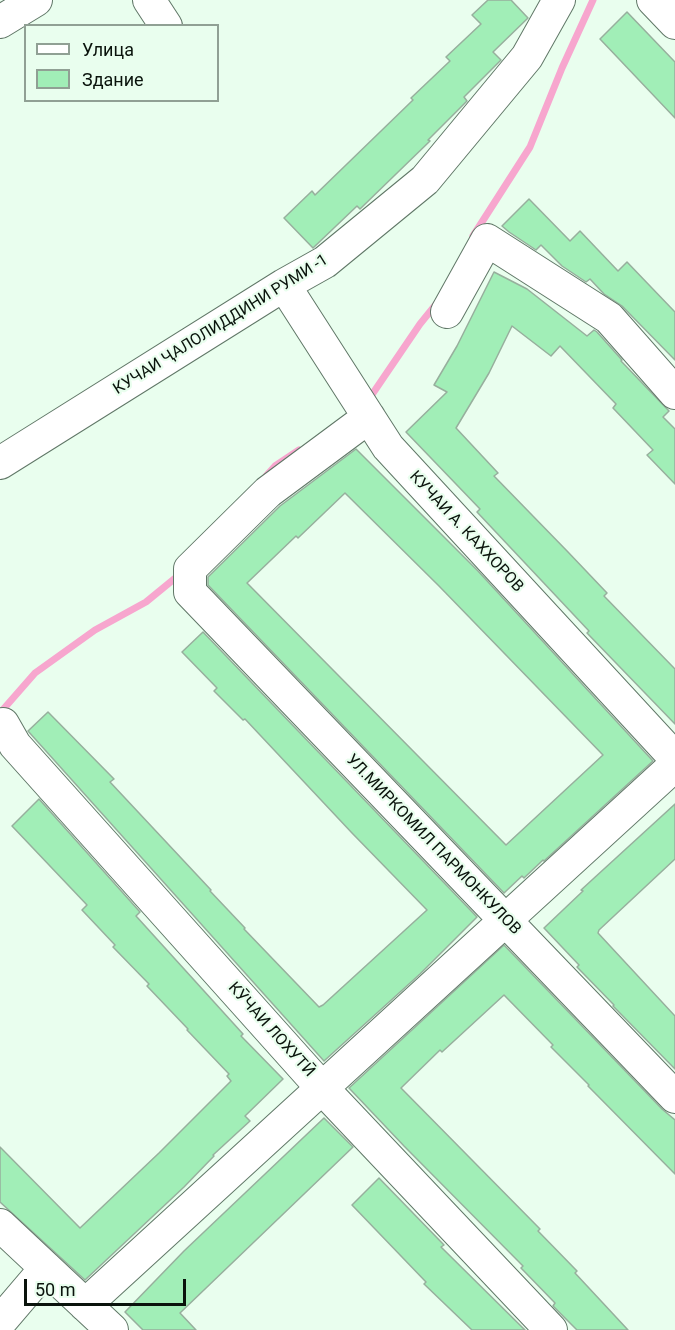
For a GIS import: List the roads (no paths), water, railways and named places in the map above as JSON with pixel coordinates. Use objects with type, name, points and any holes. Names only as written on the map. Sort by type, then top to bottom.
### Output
[{"type":"street","points":[[0,22],[36,0]]},
{"type":"street","points":[[149,0],[165,24]]},
{"type":"street","name":"КУЧАИ ҶАЛОЛИДДИНИ РУМИ -1","points":[[0,462],[284,285],[325,262],[425,180],[527,57],[559,0]]},
{"type":"street","points":[[653,0],[675,22]]},
{"type":"street","points":[[447,312],[487,240],[609,318],[675,393]]},
{"type":"street","name":"КУЧАИ А. КАХХОРОВ","points":[[284,285],[388,447],[675,758]]},
{"type":"street","name":"УЛ.МИРКОМИЛ ПАРМОНКУЛОВ","points":[[369,417],[268,492],[190,569],[190,592],[675,1097]]},
{"type":"street","name":"КӮЧАИ ЛОХУТӢ","points":[[0,725],[3,724],[15,745],[322,1088],[550,1330]]},
{"type":"street","points":[[85,1305],[504,919],[675,765]]},
{"type":"street","points":[[0,1225],[112,1330]]},
{"type":"street","points":[[0,1322],[46,1268]]},
{"type":"waterway","points":[[473,236],[530,147],[593,0]]},
{"type":"waterway","points":[[369,399],[437,303]]},
{"type":"waterway","points":[[266,476],[275,466],[299,450]]},
{"type":"waterway","points":[[0,713],[35,673],[95,630],[146,602],[179,575]]}]
